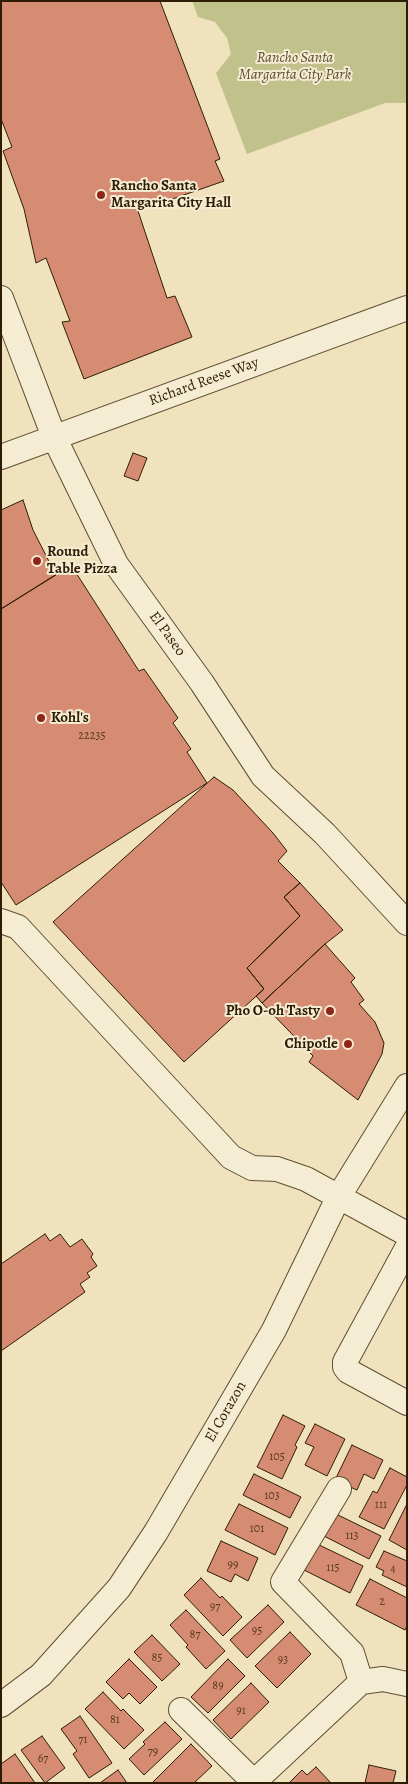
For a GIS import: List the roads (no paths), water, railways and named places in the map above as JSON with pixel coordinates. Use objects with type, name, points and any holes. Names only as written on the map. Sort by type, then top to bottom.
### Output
[{"type":"street","name":"El Paseo","points":[[1,298],[54,437],[116,564],[202,682],[264,776],[402,910]]},
{"type":"street","name":"Richard Reese Way","points":[[1,457],[407,308]]},
{"type":"street","points":[[1,922],[18,927],[232,1157],[252,1168],[276,1169],[306,1179],[407,1234]]},
{"type":"street","name":"El Corazon","points":[[1,1705],[41,1675],[119,1588],[156,1532],[274,1330],[339,1196],[407,1086]]},
{"type":"street","points":[[407,1248],[345,1362],[345,1367],[348,1371],[407,1403]]},
{"type":"street","points":[[339,1489],[283,1582],[352,1653],[360,1682]]},
{"type":"street","points":[[180,1710],[253,1783],[360,1682],[405,1679]]},
{"type":"place","name":"Rancho Santa Margarita City Hall","points":[[101,195]]},
{"type":"place","name":"Round Table Pizza","points":[[37,561]]},
{"type":"place","name":"Kohl's","points":[[41,718]]},
{"type":"place","name":"Pho O-oh Tasty","points":[[330,1011]]},
{"type":"place","name":"Chipotle","points":[[348,1044]]},
{"type":"park label","name":"Rancho Santa Margarita City Park","points":[[295,66]]}]
